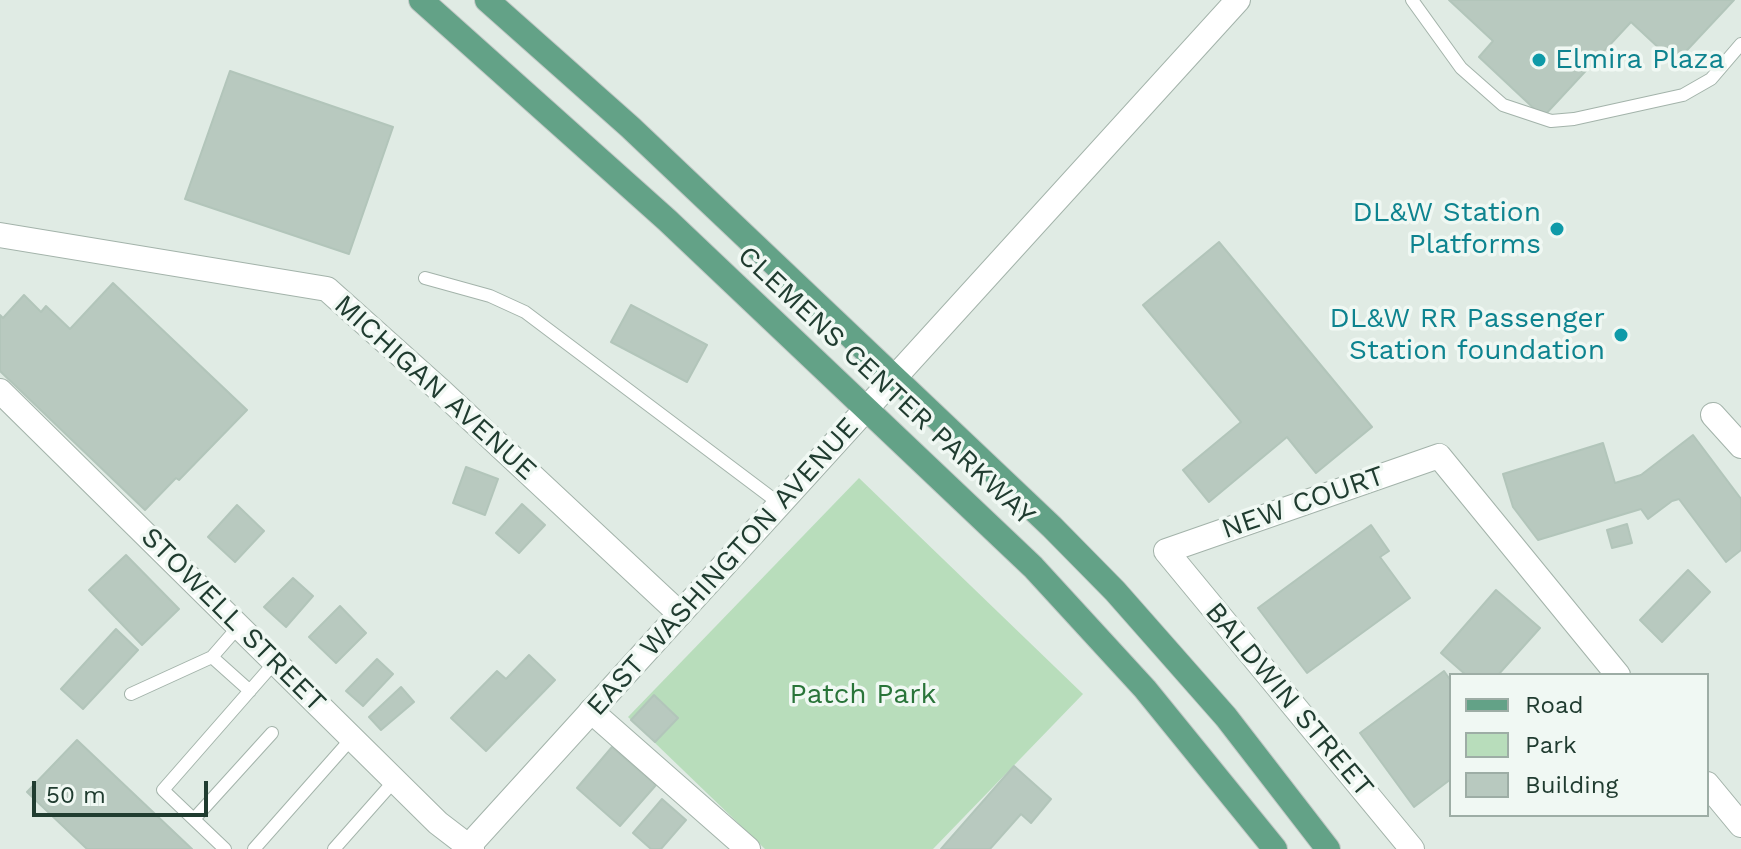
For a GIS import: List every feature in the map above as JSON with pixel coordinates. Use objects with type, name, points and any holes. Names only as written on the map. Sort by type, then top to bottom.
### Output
[{"type":"main road","name":"CLEMENS CENTER PARKWAY","points":[[421,0],[667,220],[1033,567],[1079,614],[1203,757],[1275,849]]},
{"type":"main road","name":"CLEMENS CENTER PARKWAY","points":[[487,0],[630,127],[1052,527],[1115,591],[1226,717],[1328,849]]},
{"type":"street","name":"EAST WASHINGTON AVENUE","points":[[469,848],[1238,0]]},
{"type":"street","name":"MICHIGAN AVENUE","points":[[0,235],[327,289],[680,614]]},
{"type":"street","name":"STOWELL STREET","points":[[0,391],[438,823],[469,848]]},
{"type":"street","points":[[1713,415],[1741,446]]},
{"type":"street","name":"NEW COURT","points":[[1166,551],[1439,456],[1616,673]]},
{"type":"street","name":"BALDWIN STREET","points":[[1166,551],[1412,849]]},
{"type":"street","points":[[591,711],[748,849]]},
{"type":"street","points":[[1709,786],[1741,825]]},
{"type":"lane","points":[[1412,0],[1461,68],[1503,105],[1551,121],[1574,119],[1683,95],[1711,79],[1741,44]]},
{"type":"lane","points":[[425,278],[490,296],[525,312],[780,504]]},
{"type":"lane","points":[[131,694],[212,657],[239,626]]},
{"type":"lane","points":[[212,657],[250,691]]},
{"type":"lane","points":[[225,849],[163,790],[275,662]]},
{"type":"lane","points":[[194,819],[272,733]]},
{"type":"lane","points":[[254,849],[352,738]]},
{"type":"lane","points":[[334,849],[395,780]]},
{"type":"green space","name":"Patch Park","points":[[859,478],[1083,694],[933,849],[765,849],[628,717]]},
{"type":"building","name":"Elmira Plaza","points":[[1449,0],[1734,0],[1675,63],[1631,22],[1543,117],[1479,57],[1493,41]]},
{"type":"building","points":[[230,71],[393,127],[349,254],[185,199]]},
{"type":"building","points":[[1219,242],[1372,427],[1316,473],[1287,437],[1209,502],[1183,470],[1241,422],[1143,305]]},
{"type":"building","points":[[113,283],[247,410],[145,510],[0,371],[0,315],[3,318],[24,295],[41,312],[46,306],[70,329]]},
{"type":"building","points":[[631,305],[707,345],[687,382],[611,342]]},
{"type":"building","points":[[1693,435],[1741,499],[1741,550],[1726,562],[1679,499],[1648,519],[1641,509],[1538,540],[1513,507],[1503,474],[1603,443],[1615,483],[1641,475]]},
{"type":"building","points":[[466,467],[498,479],[485,515],[453,503]]},
{"type":"building","points":[[522,504],[545,525],[519,553],[496,533]]},
{"type":"building","points":[[237,505],[264,531],[235,562],[208,537]]},
{"type":"building","points":[[1627,524],[1632,543],[1612,548],[1607,530]]},
{"type":"building","points":[[1371,525],[1389,551],[1380,557],[1410,598],[1307,673],[1258,608]]},
{"type":"building","points":[[126,555],[179,609],[142,645],[89,590]]},
{"type":"building","points":[[1688,570],[1710,592],[1662,642],[1640,620]]},
{"type":"building","points":[[293,578],[313,596],[286,627],[264,607]]},
{"type":"building","points":[[1496,590],[1540,628],[1500,673],[1464,673],[1441,653]]},
{"type":"building","points":[[340,606],[366,633],[336,663],[309,637]]},
{"type":"building","points":[[116,629],[138,650],[83,709],[61,689]]},
{"type":"building","points":[[529,655],[555,680],[486,751],[451,718],[497,671],[506,679]]},
{"type":"building","points":[[377,659],[393,674],[363,706],[346,691]]},
{"type":"building","points":[[1444,671],[1449,678],[1449,781],[1414,807],[1360,733]]},
{"type":"building","points":[[401,687],[414,702],[381,730],[369,717]]},
{"type":"building","points":[[654,695],[678,718],[655,742],[631,720]]},
{"type":"building","points":[[77,740],[192,849],[87,849],[27,792]]},
{"type":"building","points":[[612,747],[656,785],[620,826],[577,788]]},
{"type":"building","points":[[1014,766],[1051,799],[1031,823],[1021,814],[990,849],[941,849]]},
{"type":"building","points":[[662,799],[686,820],[661,849],[651,849],[633,833]]},
{"type":"place","name":"Elmira Plaza","points":[[1539,60]]},
{"type":"place","name":"DL&W Station Platforms","points":[[1557,229]]},
{"type":"place","name":"DL&W RR Passenger Station foundation","points":[[1621,335]]}]
